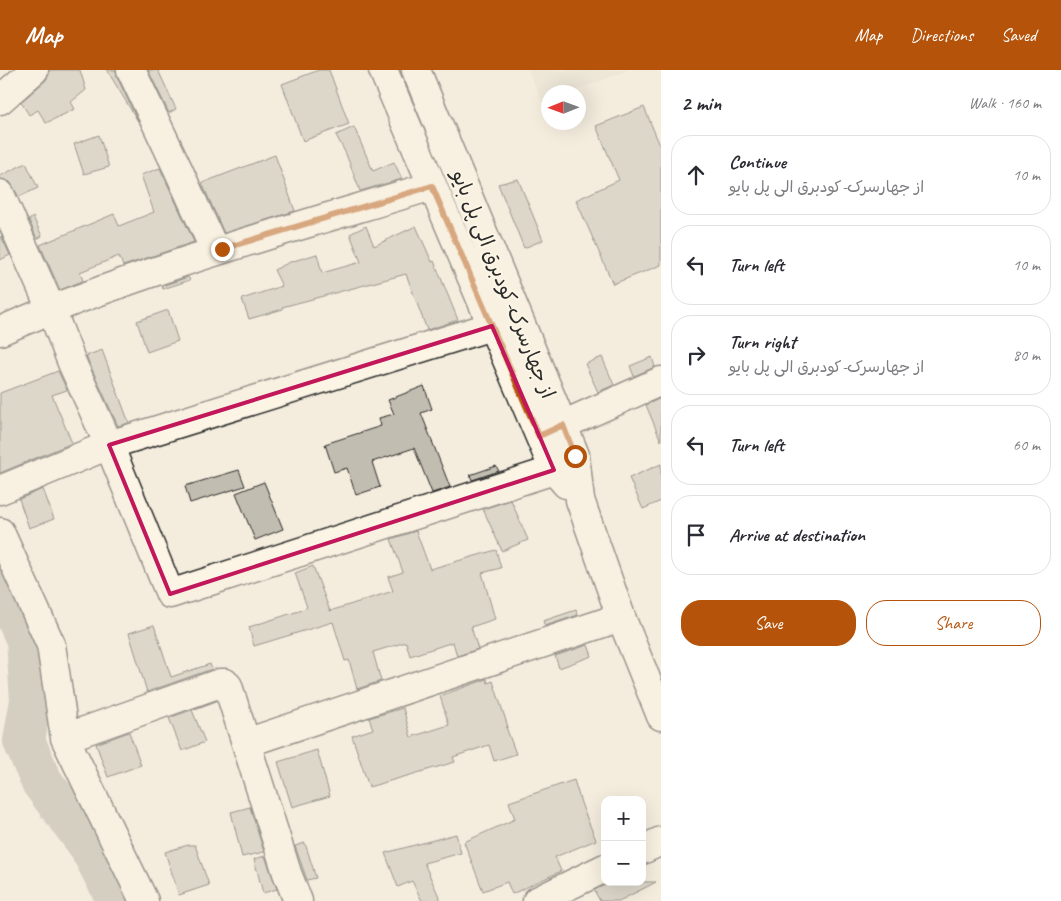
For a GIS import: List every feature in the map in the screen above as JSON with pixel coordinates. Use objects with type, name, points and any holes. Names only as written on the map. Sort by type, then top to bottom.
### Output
[{"type":"street","points":[[0,100],[34,70]]},
{"type":"street","points":[[131,70],[178,166],[212,244],[213,252]]},
{"type":"street","name":"از جهارسرک-کودبرق الی پل بایو","points":[[383,70],[492,326],[551,430],[575,456],[580,500],[621,617],[661,716]]},
{"type":"street","name":"از جهارسرک-کودبرق الی پل بایو","points":[[416,70],[551,430],[554,470],[580,500]]},
{"type":"street","points":[[0,331],[51,308],[213,252],[432,186]]},
{"type":"street","points":[[0,194],[51,308],[72,363],[110,445],[170,594],[554,470]]},
{"type":"street","points":[[0,490],[110,445],[492,326]]},
{"type":"street","points":[[551,430],[661,381]]},
{"type":"street","points":[[0,532],[51,645],[65,738],[144,901]]},
{"type":"street","points":[[246,743],[621,617]]},
{"type":"street","points":[[65,738],[225,682],[228,686],[287,873],[298,901]]},
{"type":"street","points":[[646,848],[661,841]]},
{"type":"street","points":[[537,901],[601,870]]},
{"type":"highlighted area","points":[[492,326],[554,470],[170,594],[109,445]]},
{"type":"shaded area","points":[[528,70],[629,70],[586,86],[541,85],[541,99]]},
{"type":"building","points":[[49,70],[80,70],[86,90],[71,102],[75,109],[46,123],[38,110],[29,115],[21,102],[45,81],[49,75]]},
{"type":"building","points":[[107,70],[116,70],[117,77],[139,123]]},
{"type":"building","points":[[148,70],[158,70],[176,109],[169,113]]},
{"type":"building","points":[[319,70],[329,70],[349,124],[303,141],[282,84]]},
{"type":"building","points":[[644,107],[661,148],[661,265],[613,284],[576,200],[619,180],[596,126]]},
{"type":"building","points":[[354,127],[373,171],[394,162],[402,179],[360,191],[346,154],[336,135]]},
{"type":"building","points":[[99,135],[109,167],[84,174],[74,144]]},
{"type":"building","points":[[275,155],[295,211],[224,233],[202,183]]},
{"type":"building","points":[[26,163],[38,188],[19,197],[10,182],[0,179],[0,176]]},
{"type":"building","points":[[160,168],[194,242],[123,266],[119,256],[80,272],[83,281],[60,290],[40,245],[114,214],[119,226],[154,212],[141,175]]},
{"type":"building","points":[[518,179],[543,240],[524,248],[498,184]]},
{"type":"building","points":[[33,217],[42,236],[37,239],[29,220]]},
{"type":"building","points":[[366,226],[374,246],[416,226],[432,262],[434,261],[458,320],[427,330],[406,274],[282,307],[283,309],[249,319],[242,299],[282,286],[274,270],[290,262],[317,254],[322,273],[361,262],[350,234]]},
{"type":"building","points":[[0,237],[10,255],[0,260]]},
{"type":"building","points":[[188,277],[190,280],[163,289],[162,286]]},
{"type":"building","points":[[168,310],[178,341],[147,352],[137,321]]},
{"type":"building","points":[[102,350],[129,423],[118,426],[86,356]]},
{"type":"building","points":[[602,357],[614,385],[598,392],[585,364]]},
{"type":"building","points":[[652,357],[655,367],[634,376],[630,366]]},
{"type":"building","points":[[58,371],[67,390],[52,395],[72,443],[0,473],[0,393]]},
{"type":"building","points":[[424,386],[432,409],[421,413],[450,487],[432,493],[414,448],[372,462],[380,487],[356,495],[347,468],[334,472],[325,444],[381,426],[379,418],[394,414],[388,400]]},
{"type":"building","points":[[661,398],[661,441],[646,405]]},
{"type":"building","points":[[661,464],[661,501],[643,509],[629,478]]},
{"type":"building","points":[[496,466],[499,471],[472,480],[470,475]]},
{"type":"building","points":[[239,470],[245,486],[190,503],[185,486]]},
{"type":"building","points":[[264,482],[283,529],[255,540],[236,493]]},
{"type":"building","points":[[43,489],[54,519],[29,528],[19,499]]},
{"type":"building","points":[[511,500],[528,540],[502,551],[483,509]]},
{"type":"building","points":[[416,531],[430,569],[496,550],[501,568],[482,573],[495,619],[471,627],[478,649],[457,656],[453,642],[410,656],[406,642],[373,652],[381,681],[357,689],[349,660],[345,661],[333,622],[254,646],[249,627],[307,607],[295,573],[313,566],[330,611],[393,591],[388,577],[403,572],[391,539]]},
{"type":"building","points":[[576,610],[578,615],[545,626],[543,621]]},
{"type":"building","points":[[154,625],[171,677],[210,664],[212,669],[147,692],[129,633]]},
{"type":"building","points":[[588,645],[592,656],[559,668],[555,656]]},
{"type":"building","points":[[487,679],[488,683],[493,681],[516,754],[494,761],[489,745],[453,757],[455,762],[369,787],[352,736],[373,729],[369,718],[403,708],[411,737],[449,725],[440,696]]},
{"type":"building","points":[[216,701],[192,710],[205,742],[182,751],[169,718]]},
{"type":"building","points":[[129,732],[141,765],[108,777],[96,744]]},
{"type":"building","points":[[317,750],[330,796],[292,807],[278,762]]},
{"type":"building","points":[[574,780],[596,840],[555,857],[561,871],[512,894],[507,882],[483,891],[464,842],[515,819],[509,802]]},
{"type":"building","points":[[250,807],[264,852],[242,857],[231,812]]},
{"type":"building","points":[[456,834],[461,853],[424,863],[441,901],[422,901],[412,881],[398,887],[385,853]]},
{"type":"building","points":[[305,843],[316,878],[307,880],[295,846]]},
{"type":"building","points":[[188,845],[195,845],[209,885],[179,895],[165,852]]},
{"type":"building","points":[[265,856],[277,889],[263,893],[254,859]]},
{"type":"building","points":[[646,882],[656,882],[619,901],[600,901],[594,890],[602,886],[646,886]]},
{"type":"waterway","points":[[0,579],[27,640],[31,700],[24,741],[42,782],[89,845],[118,901]]},
{"type":"route","points":[[222,249],[432,186],[539,436],[563,425],[575,456]]}]
